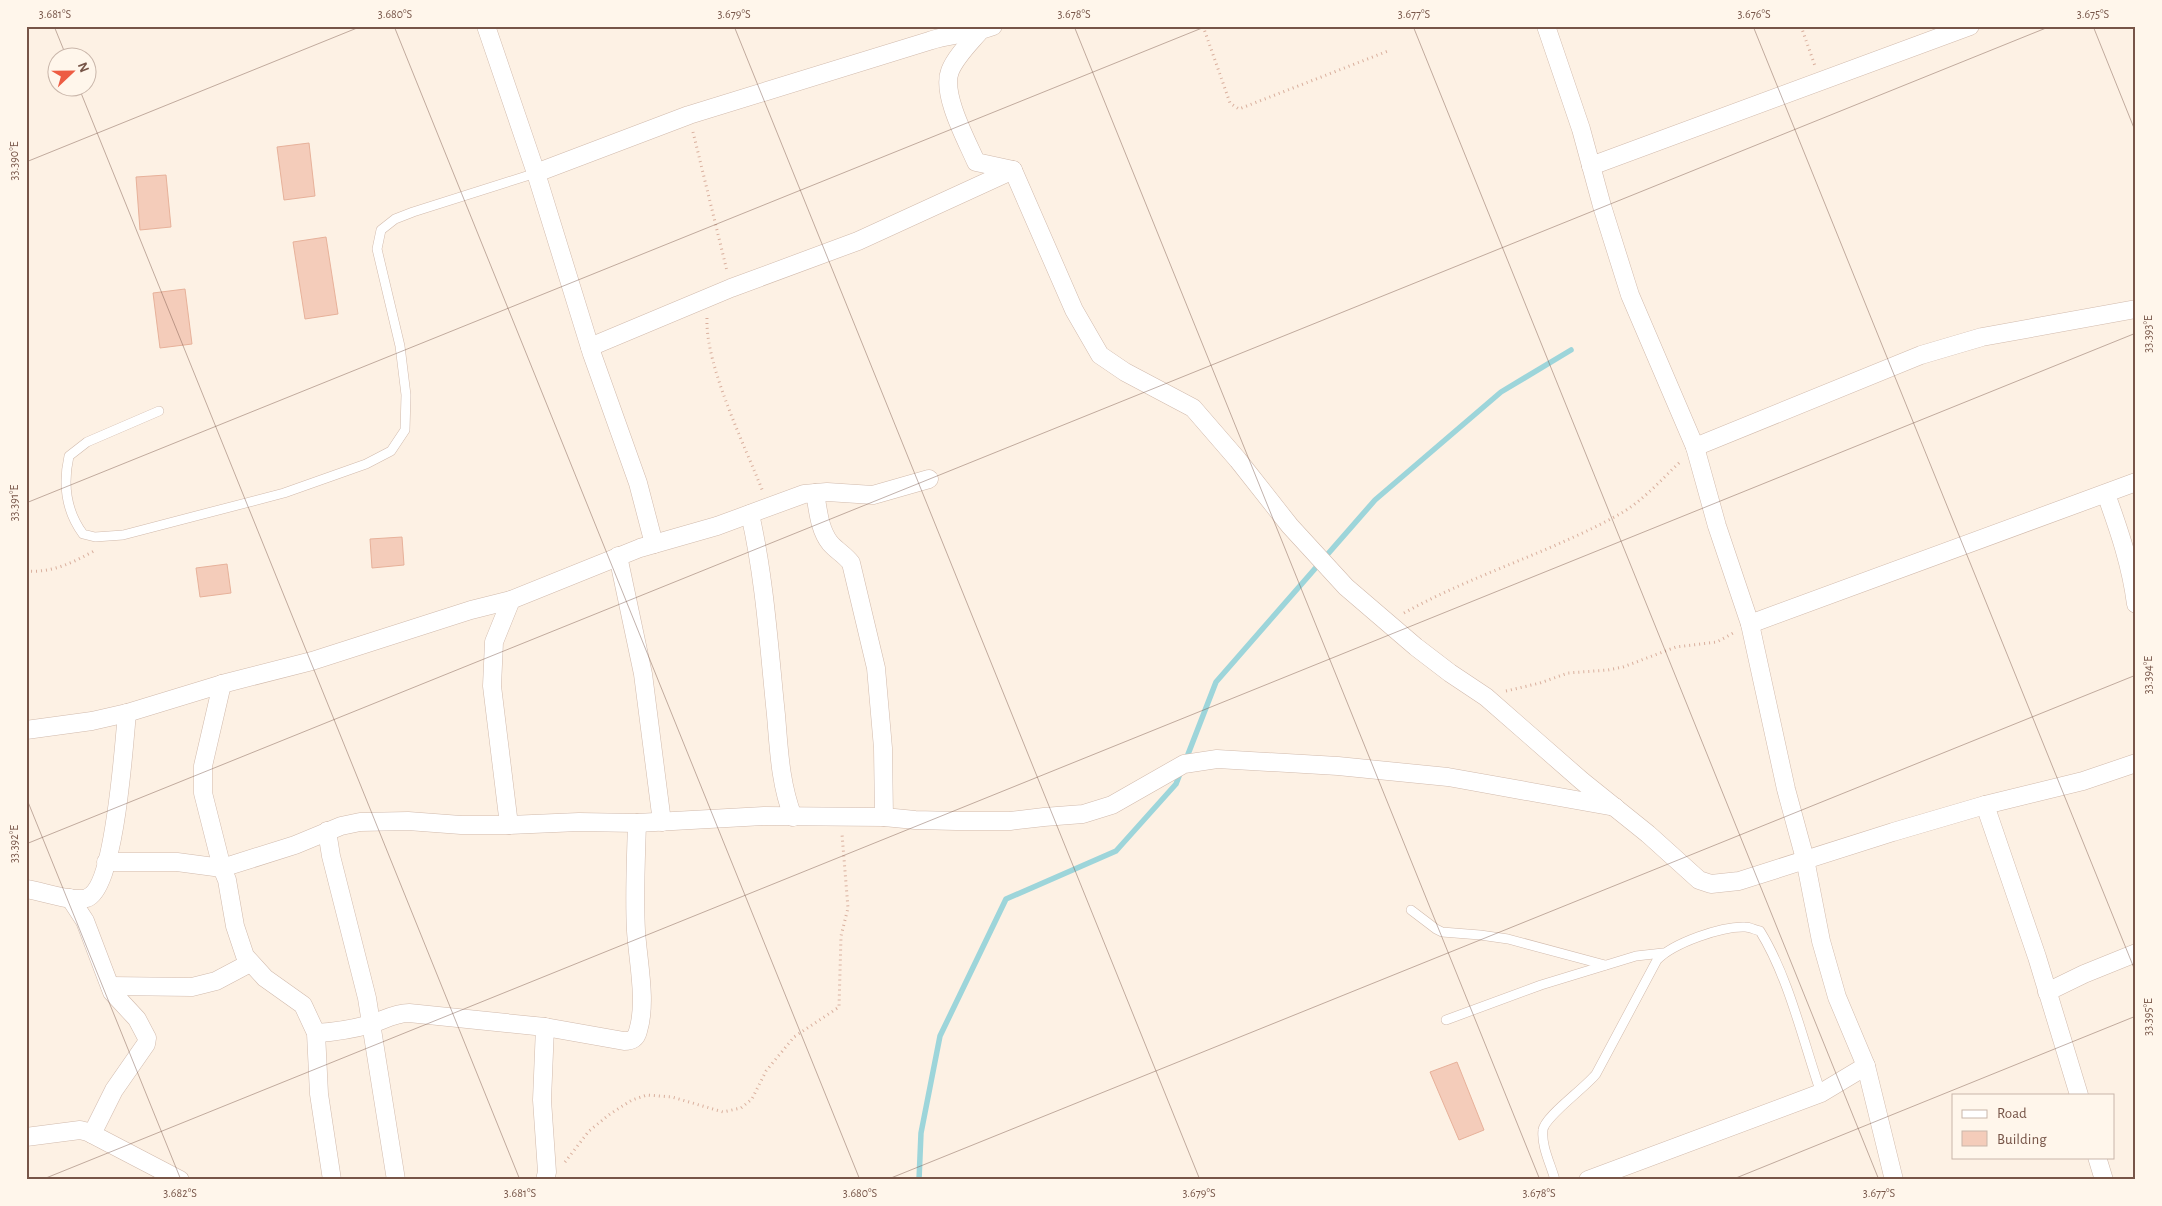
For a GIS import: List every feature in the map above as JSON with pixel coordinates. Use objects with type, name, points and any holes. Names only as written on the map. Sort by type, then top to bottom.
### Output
[{"type":"street","points":[[486,26],[536,173],[590,347],[641,491],[654,544]]},
{"type":"street","points":[[1546,26],[1581,129],[1630,294],[1695,447],[1717,526],[1750,624],[1786,789],[1805,859],[1821,941],[1838,997],[1866,1066],[1894,1180]]},
{"type":"street","points":[[1591,166],[1821,83],[1970,26]]},
{"type":"street","points":[[536,173],[689,114],[946,35],[986,29]]},
{"type":"street","points":[[986,29],[954,64],[948,78],[948,86],[955,112],[976,162],[1013,170]]},
{"type":"street","points":[[590,347],[731,288],[858,241],[1013,170]]},
{"type":"street","points":[[1013,170],[1074,310],[1095,349],[1106,360],[1125,372],[1193,408],[1320,561],[1346,587],[1450,674],[1486,698],[1582,781],[1618,808],[1700,880],[1711,884],[1739,881],[1805,859],[1985,806],[2083,781],[2136,763]]},
{"type":"street","points":[[1695,447],[1921,354],[1982,337],[2136,309]]},
{"type":"street","points":[[26,730],[92,721],[127,713],[222,684],[312,661],[462,612],[511,600],[618,556],[815,492],[873,495],[929,479]]},
{"type":"street","points":[[1750,624],[2136,482]]},
{"type":"street","points":[[815,492],[825,535],[832,545],[851,563],[874,659],[880,699],[884,816]]},
{"type":"street","points":[[2106,494],[2127,556],[2133,579],[2136,604]]},
{"type":"street","points":[[750,514],[757,543],[763,592],[780,769],[793,817]]},
{"type":"street","points":[[618,556],[643,674],[662,822]]},
{"type":"street","points":[[510,825],[492,686],[494,642],[511,600]]},
{"type":"street","points":[[222,684],[206,748],[202,779],[203,793],[222,868],[228,880],[235,926],[243,950],[250,963],[265,978],[300,1002],[307,1010],[316,1033],[319,1094],[332,1180]]},
{"type":"street","points":[[26,888],[82,899],[93,893],[101,880],[119,796],[127,713]]},
{"type":"street","points":[[106,862],[177,862],[222,868],[295,845],[341,826],[370,822],[408,821],[460,825],[580,822],[637,824],[731,817],[884,816],[915,820],[1010,820],[1083,814],[1112,805],[1184,764],[1217,759],[1338,766],[1448,777],[1618,808]]},
{"type":"street","points":[[1985,806],[2079,1094]]},
{"type":"street","points":[[316,1033],[338,1032],[372,1024],[390,1016],[409,1013],[545,1027],[624,1041],[633,1040],[637,1035],[640,1023],[641,991],[636,920],[637,824]]},
{"type":"street","points":[[327,831],[331,856],[372,1024],[396,1180]]},
{"type":"street","points":[[70,898],[85,921],[110,986],[143,1028],[147,1041],[109,1098],[92,1134]]},
{"type":"street","points":[[2047,992],[2136,952]]},
{"type":"street","points":[[110,986],[192,987],[216,980],[250,963]]},
{"type":"street","points":[[544,1180],[547,1172],[542,1100],[545,1027]]},
{"type":"street","points":[[1588,1180],[1821,1093],[1866,1066]]},
{"type":"street","points":[[26,1137],[80,1130],[92,1134],[180,1180]]},
{"type":"street","points":[[2097,1158],[2104,1180]]},
{"type":"lane","points":[[159,411],[87,442],[69,456],[65,474],[67,499],[76,524],[83,534],[95,536],[123,535],[284,493],[366,464],[391,451],[405,430],[406,395],[400,346],[377,249],[382,230],[395,219],[413,212],[536,173]]},
{"type":"lane","points":[[1411,910],[1442,932],[1508,940],[1606,966]]},
{"type":"lane","points":[[1446,1020],[1533,988],[1636,956],[1663,953],[1715,932],[1746,927],[1760,931],[1768,944],[1780,973],[1821,1093]]},
{"type":"lane","points":[[1555,1180],[1544,1144],[1543,1128],[1554,1113],[1587,1086],[1596,1074],[1654,966],[1663,953]]},
{"type":"path","points":[[1203,26],[1230,103],[1239,108],[1388,51]]},
{"type":"path","points":[[1801,26],[1821,83]]},
{"type":"path","points":[[689,114],[731,288]]},
{"type":"path","points":[[711,312],[707,318],[707,332],[718,376],[769,506]]},
{"type":"path","points":[[1389,624],[1400,615],[1437,596],[1619,515],[1657,485],[1695,447]]},
{"type":"path","points":[[26,571],[37,572],[68,566],[123,535]]},
{"type":"path","points":[[1486,698],[1568,673],[1616,668],[1676,647],[1717,642],[1750,624]]},
{"type":"path","points":[[563,1164],[589,1131],[610,1114],[632,1100],[647,1095],[672,1097],[723,1112],[741,1108],[752,1099],[766,1071],[794,1037],[839,1007],[841,936],[848,908],[841,817]]},
{"type":"building","points":[[309,143],[315,196],[284,200],[277,147]]},
{"type":"building","points":[[166,175],[171,227],[140,230],[136,177]]},
{"type":"building","points":[[326,237],[338,314],[305,319],[293,242]]},
{"type":"building","points":[[185,289],[192,344],[160,348],[153,293]]},
{"type":"building","points":[[402,537],[404,565],[372,568],[370,539]]},
{"type":"building","points":[[227,564],[231,593],[200,597],[196,568]]},
{"type":"building","points":[[1457,1062],[1484,1130],[1459,1140],[1430,1072]]},
{"type":"waterway","points":[[1185,762],[1216,682],[1375,500],[1501,392],[1571,350]]},
{"type":"waterway","points":[[919,1180],[921,1133],[940,1036],[1006,899],[1116,851],[1176,784],[1181,771]]}]
